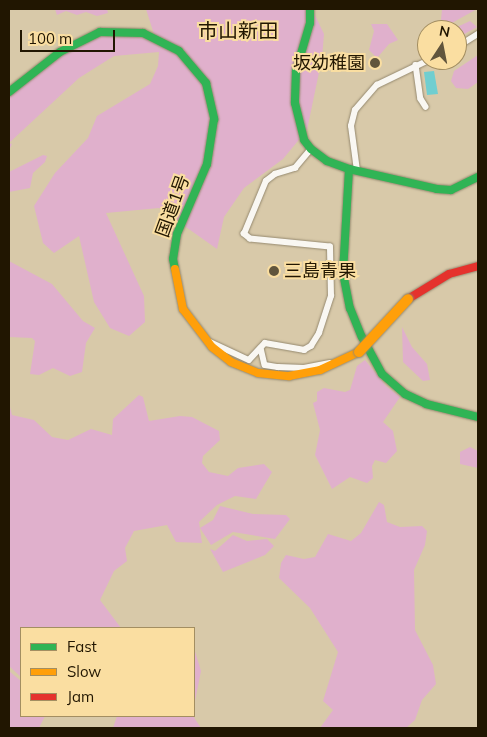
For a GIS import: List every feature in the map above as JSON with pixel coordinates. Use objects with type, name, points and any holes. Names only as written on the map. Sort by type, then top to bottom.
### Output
[{"type":"main road","points":[[310,9],[310,23],[296,71],[295,103],[304,140],[311,149],[327,161],[353,170],[437,189],[458,188],[478,177]]},
{"type":"main road","name":"国道1号","points":[[9,92],[60,52],[100,32],[131,31],[162,40],[194,66],[206,83],[212,102],[214,131],[207,164],[177,234],[173,259],[182,309],[204,340],[231,362],[258,373],[289,376],[339,363],[359,352],[408,298],[448,274],[478,266]]},
{"type":"main road","points":[[353,170],[343,273],[350,308],[362,337],[382,374],[405,394],[426,404],[478,417]]},
{"type":"street","points":[[467,41],[478,34]]},
{"type":"street","points":[[353,170],[351,126],[355,110],[377,85],[416,65],[421,99],[426,107]]},
{"type":"street","points":[[204,340],[249,360],[265,343],[304,350],[310,346],[331,296],[330,247],[250,239],[244,234],[266,181],[274,174],[295,168],[311,149]]},
{"type":"street","points":[[261,348],[265,364],[278,367],[304,368],[339,363]]},
{"type":"shaded area","points":[[55,9],[107,9],[108,13],[97,16],[86,12],[77,15],[66,11],[57,15]]},
{"type":"shaded area","points":[[146,9],[312,9],[324,34],[322,58],[307,130],[283,159],[244,188],[224,217],[217,249],[159,208],[106,213],[144,296],[145,322],[129,336],[110,328],[94,302],[79,236],[54,253],[43,243],[34,206],[55,173],[88,138],[97,116],[150,84],[158,66],[159,52],[114,56],[79,78],[9,143],[9,96],[77,42],[116,31],[154,37],[159,50]]},
{"type":"shaded area","points":[[442,9],[477,9],[457,20],[441,20]]},
{"type":"shaded area","points":[[470,21],[477,27],[467,32],[467,22]]},
{"type":"shaded area","points":[[371,24],[387,24],[398,40],[389,44],[377,58],[369,50],[374,31]]},
{"type":"shaded area","points":[[478,55],[478,82],[468,89],[456,88],[451,81],[454,71],[467,70],[467,62]]},
{"type":"shaded area","points":[[43,155],[47,156],[45,162],[33,173],[30,188],[9,192],[9,172]]},
{"type":"shaded area","points":[[9,261],[52,284],[83,321],[95,328],[86,343],[82,372],[70,376],[53,368],[39,375],[30,374],[35,341],[32,338],[9,337]]},
{"type":"shaded area","points":[[402,327],[412,347],[427,364],[430,380],[423,381],[403,362]]},
{"type":"shaded area","points":[[365,360],[386,386],[400,397],[383,422],[393,431],[397,451],[386,463],[375,460],[372,466],[373,478],[367,483],[350,477],[332,489],[315,455],[320,430],[313,403],[317,401],[317,392],[324,388],[345,392],[350,390],[357,366]]},
{"type":"shaded area","points":[[139,395],[143,397],[149,421],[180,416],[192,417],[219,431],[220,440],[203,456],[202,463],[209,472],[228,476],[238,468],[264,464],[272,472],[256,499],[235,496],[217,505],[199,522],[202,543],[176,542],[167,525],[134,531],[125,548],[127,561],[114,571],[100,600],[120,627],[20,627],[20,676],[9,666],[9,403],[12,415],[34,420],[52,437],[68,440],[91,429],[112,435],[113,419]]},
{"type":"shaded area","points":[[470,447],[478,451],[478,468],[460,464],[460,452]]},
{"type":"shaded area","points":[[379,502],[384,505],[387,522],[400,527],[422,526],[427,531],[425,545],[414,570],[415,630],[433,665],[436,684],[422,700],[415,720],[406,728],[320,728],[333,710],[323,701],[338,652],[310,608],[279,578],[281,563],[286,555],[304,559],[315,557],[328,534],[351,541],[361,533]]},
{"type":"shaded area","points":[[220,506],[253,514],[286,515],[290,519],[275,539],[233,532],[211,545],[200,528],[213,520]]},
{"type":"shaded area","points":[[233,535],[247,541],[267,539],[274,546],[265,555],[223,572],[210,549],[215,551]]},
{"type":"shaded area","points":[[195,651],[201,671],[195,701]]},
{"type":"shaded area","points":[[9,671],[20,680],[20,717],[44,717],[39,728],[9,728]]},
{"type":"shaded area","points":[[117,717],[194,717],[201,728],[113,728]]},
{"type":"water","points":[[434,71],[438,94],[427,95],[424,72]]},
{"type":"traffic: fast","points":[[310,9],[310,23],[296,71],[295,103],[304,140],[311,149],[327,161],[349,169],[437,189],[451,190],[478,177]]},
{"type":"traffic: fast","points":[[9,92],[60,52],[100,32],[143,33],[179,51],[206,83],[214,119],[207,164],[177,234],[173,259],[175,269]]},
{"type":"traffic: fast","points":[[349,169],[343,273],[350,308],[362,337],[382,374],[405,394],[426,404],[478,417]]},
{"type":"traffic: slow","points":[[175,269],[183,309],[212,347],[231,362],[258,373],[289,376],[320,370],[359,352]]},
{"type":"traffic: slow","points":[[359,352],[408,299]]},
{"type":"traffic: jam","points":[[408,299],[449,274],[478,266]]},
{"type":"place","name":"坂幼稚園","points":[[375,63]]},
{"type":"place","name":"三島青果","points":[[274,271]]},
{"type":"district","name":"市山新田","points":[[238,30]]}]
